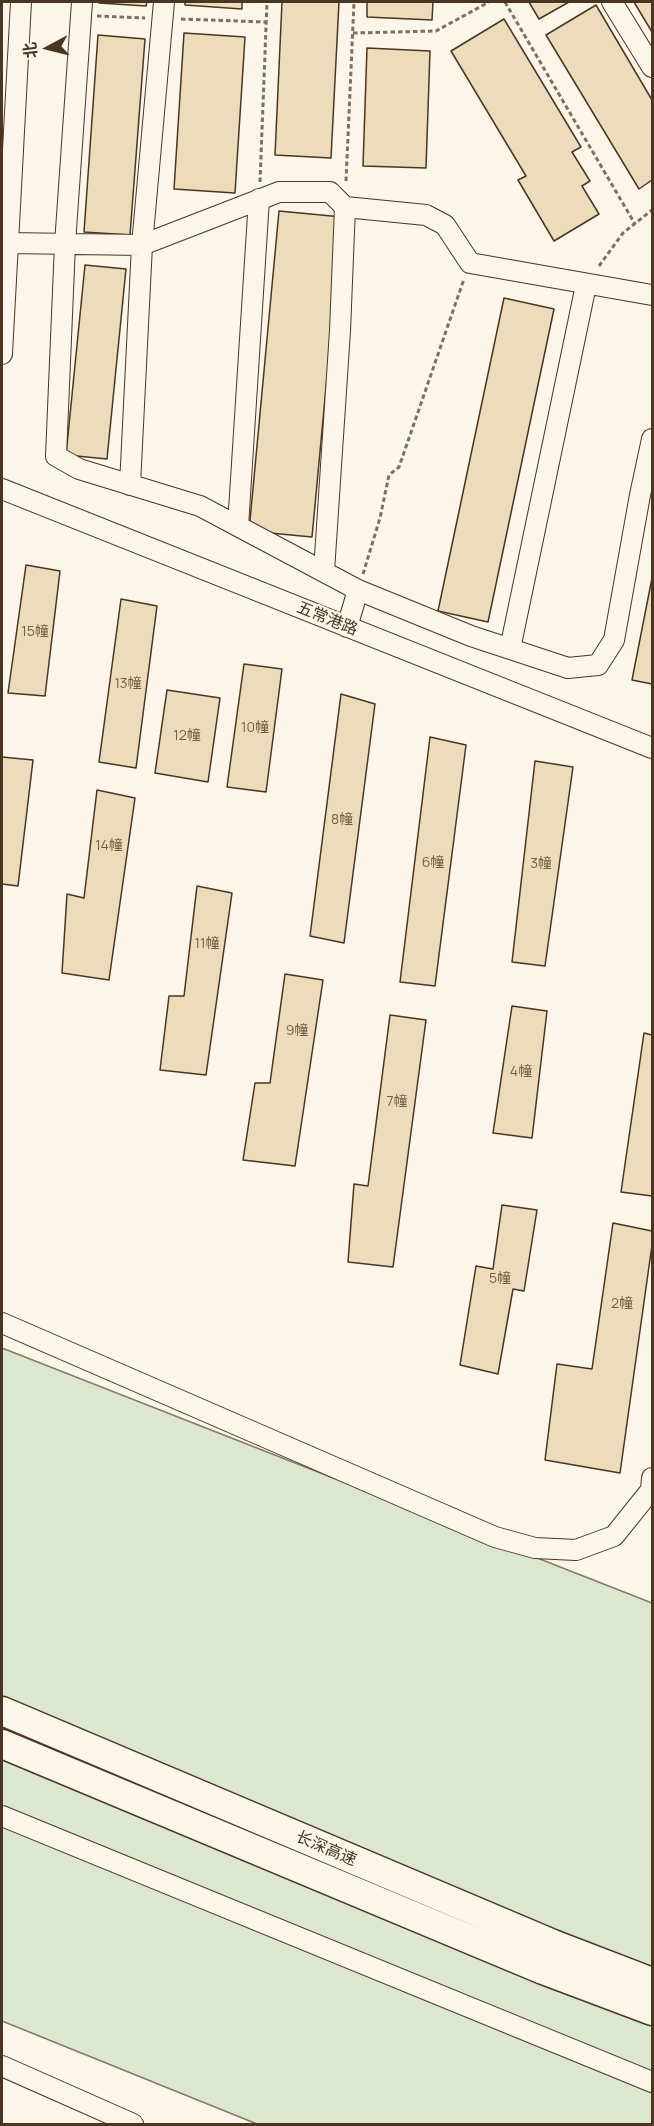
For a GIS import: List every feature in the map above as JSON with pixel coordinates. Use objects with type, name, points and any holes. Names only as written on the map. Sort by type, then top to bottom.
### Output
[{"type":"highway","name":"长深高速","points":[[2,1712],[553,1944],[652,1982]]},
{"type":"highway","name":"长深高速","points":[[2,1744],[543,1970],[652,2011]]},
{"type":"street","points":[[2,354],[21,2]]},
{"type":"street","points":[[81,2],[65,244],[56,456],[79,469],[200,506],[358,590],[471,636],[568,668],[598,665],[614,640],[652,439]]},
{"type":"street","points":[[130,485],[142,245],[164,2]]},
{"type":"street","points":[[612,2],[652,67]]},
{"type":"street","points":[[8,243],[142,245],[279,192],[330,192],[345,207],[426,215],[445,225],[470,263],[652,295]]},
{"type":"street","points":[[238,526],[259,199]]},
{"type":"street","points":[[324,571],[340,332],[345,207]]},
{"type":"street","points":[[510,649],[586,285]]},
{"type":"street","name":"五常港路","points":[[2,489],[652,748]]},
{"type":"street","points":[[347,627],[358,590]]},
{"type":"street","points":[[2,1323],[495,1537],[535,1548],[576,1550],[614,1536],[651,1490],[652,1478]]},
{"type":"street","points":[[2,1816],[652,2082]]},
{"type":"street","points":[[2,2066],[133,2124]]},
{"type":"path","points":[[259,199],[267,2]]},
{"type":"path","points":[[345,207],[354,2]]},
{"type":"path","points":[[352,33],[436,31],[489,2]]},
{"type":"path","points":[[505,2],[635,224]]},
{"type":"path","points":[[586,285],[623,233],[652,210]]},
{"type":"path","points":[[358,590],[380,518],[389,475],[399,467],[470,263]]},
{"type":"green space","points":[[2,1348],[652,1603],[652,2124],[257,2124],[2,2021]]},
{"type":"building","points":[[99,2],[147,2],[146,6]]},
{"type":"building","points":[[185,2],[242,2],[242,9],[185,5]]},
{"type":"building","points":[[282,2],[339,2],[331,158],[275,155]]},
{"type":"building","points":[[367,2],[433,2],[432,20],[367,17]]},
{"type":"building","points":[[529,2],[569,2],[539,19]]},
{"type":"building","points":[[634,2],[652,2],[652,32]]},
{"type":"building","points":[[596,5],[652,100],[652,180],[639,189],[546,35]]},
{"type":"building","points":[[504,19],[581,147],[572,152],[590,181],[582,186],[599,214],[554,241],[518,180],[526,176],[451,51]]},
{"type":"building","points":[[184,33],[245,37],[235,193],[174,189]]},
{"type":"building","points":[[98,35],[145,39],[130,235],[84,232]]},
{"type":"building","points":[[367,48],[430,51],[426,168],[363,166]]},
{"type":"building","points":[[279,211],[342,217],[312,537],[249,531]]},
{"type":"building","points":[[85,265],[126,269],[107,459],[66,455]]},
{"type":"building","points":[[504,298],[554,309],[488,622],[438,611]]},
{"type":"building","points":[[26,565],[60,571],[45,696],[8,693]]},
{"type":"building","points":[[652,578],[652,684],[632,680]]},
{"type":"building","points":[[121,599],[157,606],[136,768],[99,762]]},
{"type":"building","points":[[244,664],[282,669],[266,792],[227,787]]},
{"type":"building","points":[[167,690],[220,698],[208,782],[155,773]]},
{"type":"building","points":[[341,694],[375,704],[344,943],[310,936]]},
{"type":"building","points":[[430,737],[466,745],[435,986],[400,982]]},
{"type":"building","points":[[2,757],[33,760],[18,886],[2,884]]},
{"type":"building","points":[[535,761],[573,767],[545,966],[512,962]]},
{"type":"building","points":[[97,790],[135,798],[109,980],[62,973],[67,894],[84,898]]},
{"type":"building","points":[[197,886],[232,893],[206,1075],[160,1070],[169,996],[184,996]]},
{"type":"building","points":[[285,974],[323,980],[295,1166],[243,1160],[255,1083],[270,1083]]},
{"type":"building","points":[[512,1006],[547,1011],[532,1138],[493,1133]]},
{"type":"building","points":[[390,1015],[426,1020],[393,1267],[348,1262],[354,1184],[368,1186]]},
{"type":"building","points":[[644,1033],[652,1035],[652,1196],[621,1192]]},
{"type":"building","points":[[502,1205],[537,1210],[524,1291],[513,1289],[498,1374],[460,1365],[476,1266],[493,1269]]},
{"type":"building","points":[[613,1223],[652,1231],[652,1245],[620,1473],[545,1460],[557,1364],[592,1369]]}]
